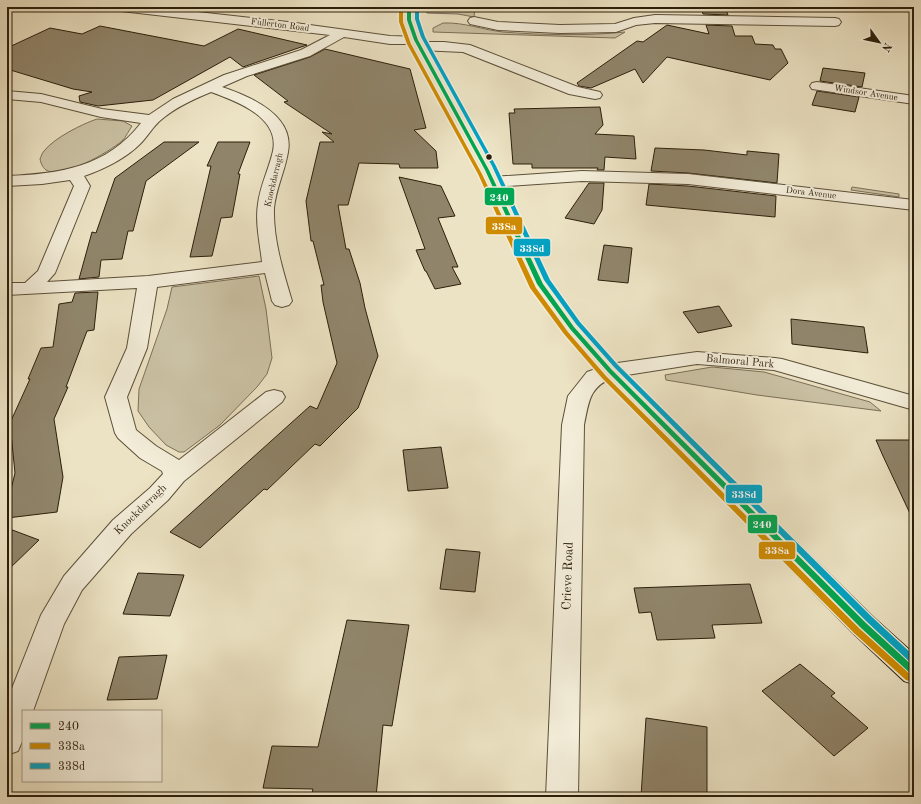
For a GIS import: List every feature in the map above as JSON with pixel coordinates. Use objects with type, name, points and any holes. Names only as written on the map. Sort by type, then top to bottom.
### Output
[{"type":"main road","points":[[409,7],[409,20],[417,43],[492,182],[540,284],[572,328],[610,371],[858,619],[914,672]]},
{"type":"street","name":"Fullerton Road","points":[[121,7],[465,48],[574,91],[595,95]]},
{"type":"street","points":[[807,9],[815,22]]},
{"type":"street","points":[[474,21],[498,26],[560,29],[616,28],[670,13],[835,22]]},
{"type":"street","points":[[7,181],[45,180],[76,174],[102,163],[133,143],[151,120],[182,100],[242,73],[297,57],[328,44],[342,33]]},
{"type":"street","name":"Windsor Avenue","points":[[817,86],[914,100]]},
{"type":"street","name":"Knockdarragh","points":[[210,87],[245,100],[263,112],[280,131],[281,148],[266,206],[272,266],[282,301]]},
{"type":"street","points":[[7,95],[41,98],[101,113],[151,120]]},
{"type":"street","points":[[30,289],[46,273],[65,230],[82,186],[76,174]]},
{"type":"street","name":"Dora Avenue","points":[[492,182],[582,176],[688,179],[914,205]]},
{"type":"street","points":[[7,289],[148,282],[272,266]]},
{"type":"street","name":"Knockdarragh","points":[[7,742],[51,623],[73,583],[122,527],[159,494],[176,475],[170,465],[148,452],[126,433],[116,397],[137,348],[148,282]]},
{"type":"street","name":"Balmoral Park","points":[[610,371],[630,369],[662,362],[697,358],[775,364],[914,402]]},
{"type":"street","name":"Crieve Road","points":[[562,797],[573,425],[579,396],[595,378],[610,371]]},
{"type":"street","points":[[176,475],[274,397]]},
{"type":"shaded area","points":[[425,7],[475,7],[474,17],[458,14],[427,13]]},
{"type":"shaded area","points":[[443,23],[458,24],[503,32],[532,34],[580,35],[625,32],[615,38],[433,32],[433,28]]},
{"type":"shaded area","points":[[97,119],[123,121],[132,126],[122,141],[96,158],[62,171],[53,172],[45,169],[40,159],[43,152],[54,141],[84,124]]},
{"type":"shaded area","points":[[852,187],[899,194],[899,197],[851,190]]},
{"type":"shaded area","points":[[259,276],[266,309],[272,358],[267,374],[257,387],[220,425],[184,452],[179,452],[166,445],[149,427],[138,411],[139,389],[167,309],[172,287]]},
{"type":"shaded area","points":[[712,367],[764,372],[870,402],[881,411],[757,395],[666,380],[665,375]]},
{"type":"building","points":[[701,7],[725,7],[728,15],[703,14]]},
{"type":"building","points":[[667,25],[709,34],[706,25],[732,26],[735,36],[752,36],[755,44],[773,45],[775,49],[781,49],[788,63],[770,80],[667,57],[643,83],[635,69],[591,88],[579,86],[577,83],[637,41],[643,42]]},
{"type":"building","points":[[100,26],[204,46],[238,29],[307,45],[243,67],[230,57],[153,100],[98,106],[80,102],[79,96],[92,92],[73,89],[7,69],[7,48],[50,28],[82,34]]},
{"type":"building","points":[[325,49],[410,69],[426,128],[414,130],[436,151],[438,168],[400,168],[399,164],[359,163],[348,205],[338,205],[346,249],[349,249],[360,283],[378,356],[358,408],[320,446],[315,444],[267,490],[264,489],[200,548],[170,532],[310,406],[317,409],[337,363],[323,302],[321,285],[324,285],[313,241],[311,241],[306,201],[320,142],[334,142],[322,132],[332,134],[284,102],[288,101],[254,75],[310,57]]},
{"type":"building","points":[[823,68],[865,73],[862,87],[820,81]]},
{"type":"building","points":[[817,91],[859,97],[855,112],[812,105]]},
{"type":"building","points":[[600,107],[603,125],[595,134],[634,136],[636,159],[605,157],[604,170],[597,170],[598,168],[532,168],[532,164],[513,164],[509,113],[515,113],[514,109]]},
{"type":"building","points":[[164,142],[199,142],[146,181],[133,231],[128,231],[122,259],[101,260],[99,277],[79,279],[92,232],[96,233],[115,178]]},
{"type":"building","points":[[218,142],[250,142],[238,174],[240,174],[232,217],[221,218],[212,256],[190,257],[211,166],[207,166]]},
{"type":"building","points":[[655,148],[704,150],[747,155],[747,151],[779,154],[777,183],[688,173],[651,171]]},
{"type":"building","points":[[399,177],[441,186],[455,216],[438,218],[458,267],[452,267],[461,284],[435,289],[416,250],[425,249]]},
{"type":"building","points":[[589,183],[604,183],[602,210],[594,224],[565,218]]},
{"type":"building","points":[[649,184],[688,186],[776,196],[775,217],[646,205]]},
{"type":"building","points":[[604,245],[632,248],[628,283],[598,280]]},
{"type":"building","points":[[98,292],[94,330],[87,331],[66,387],[68,387],[54,419],[63,477],[57,512],[7,518],[7,506],[15,473],[10,423],[30,379],[28,379],[41,348],[53,347],[59,304],[72,302],[75,293]]},
{"type":"building","points":[[719,306],[732,326],[698,333],[683,312]]},
{"type":"building","points":[[791,319],[864,327],[868,353],[792,344]]},
{"type":"building","points":[[876,440],[914,440],[914,522],[883,456]]},
{"type":"building","points":[[441,447],[448,488],[408,491],[403,450]]},
{"type":"building","points":[[7,528],[39,540],[7,571]]},
{"type":"building","points":[[446,549],[480,552],[475,592],[440,589]]},
{"type":"building","points":[[138,573],[184,575],[170,616],[123,614]]},
{"type":"building","points":[[750,584],[762,623],[712,625],[715,638],[657,640],[651,612],[639,613],[634,588]]},
{"type":"building","points":[[347,620],[409,625],[392,726],[383,725],[376,797],[311,797],[313,789],[263,788],[272,746],[318,747]]},
{"type":"building","points":[[167,655],[157,699],[107,700],[119,657]]},
{"type":"building","points":[[800,664],[835,693],[831,696],[868,728],[834,756],[762,691]]},
{"type":"building","points":[[646,718],[707,727],[707,797],[641,797]]},
{"type":"transit line","name":"338a","points":[[401,7],[401,22],[409,44],[480,174],[533,288],[566,333],[604,377],[857,631],[909,678]]},
{"type":"transit line","name":"240","points":[[409,7],[409,20],[416,40],[487,170],[540,284],[572,328],[610,371],[863,625],[914,672]]},
{"type":"transit line","name":"338d","points":[[417,7],[417,19],[423,37],[494,166],[547,280],[578,323],[616,366],[869,619],[914,661]]}]
